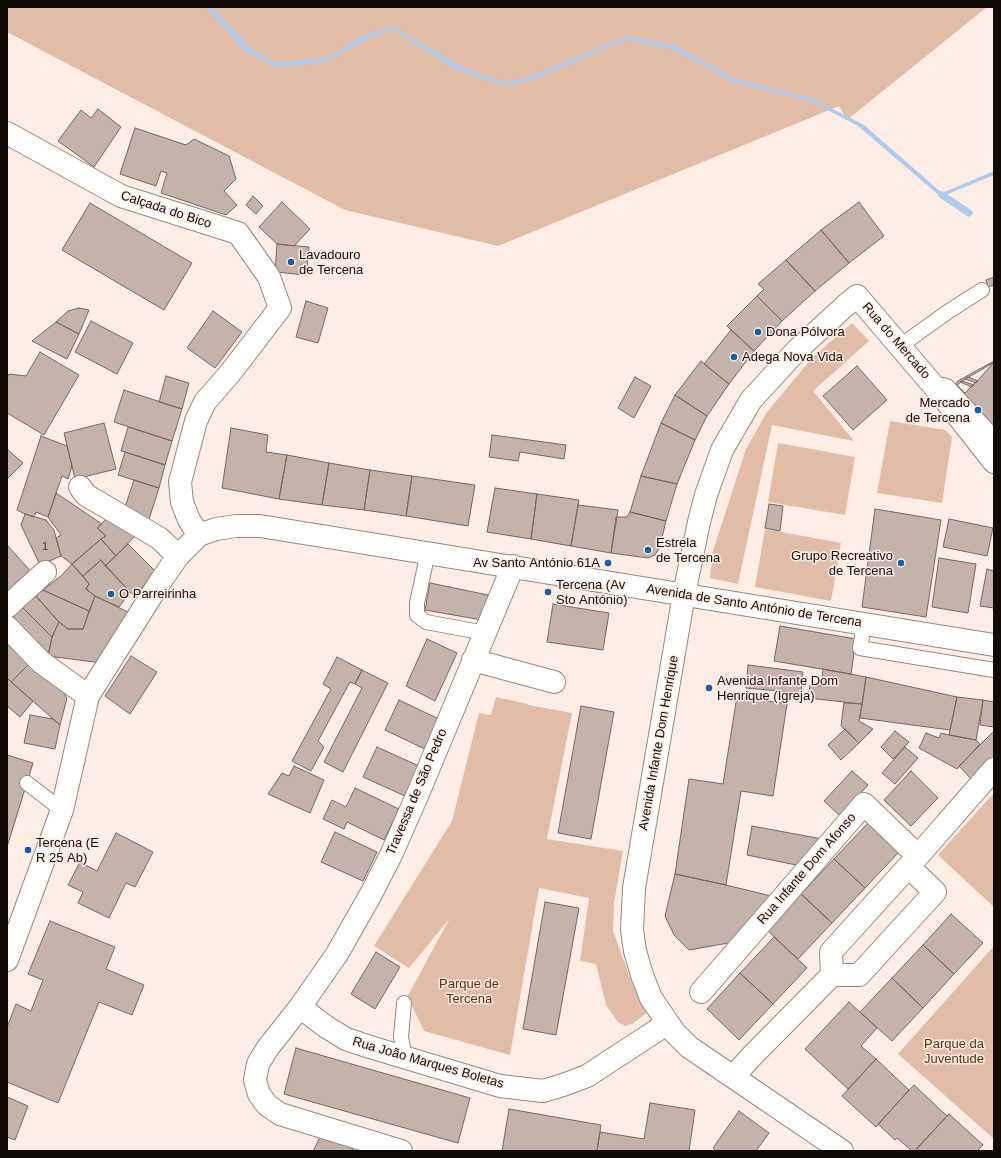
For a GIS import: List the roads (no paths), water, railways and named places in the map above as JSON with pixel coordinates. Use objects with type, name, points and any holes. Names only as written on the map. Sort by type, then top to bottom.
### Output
[{"type":"street","name":"Calçada do Bico","points":[[7,133],[121,196],[238,233],[269,277],[280,308],[231,372],[205,402],[194,428],[180,482],[182,502],[189,520],[199,535]]},
{"type":"street","name":"Rua do Mercado","points":[[857,296],[933,384],[994,462]]},
{"type":"street","name":"Avenida Infante Dom Henrique","points":[[842,1151],[689,1047],[674,1032],[651,998],[642,975],[632,930],[632,907],[639,857],[684,594],[706,495],[722,450],[751,400],[768,380],[797,350],[857,296]]},
{"type":"street","points":[[80,487],[86,495],[159,538],[178,556]]},
{"type":"street","name":"Avenida de Santo António de Tercena","points":[[8,956],[62,810],[88,696],[178,556],[199,535],[216,529],[236,526],[260,526],[428,552],[994,645]]},
{"type":"street","name":"Travessa de São Pedro","points":[[401,1151],[280,1114],[267,1105],[259,1094],[255,1080],[258,1064],[267,1049],[300,1008],[337,954],[391,855],[513,566]]},
{"type":"street","points":[[7,607],[44,572]]},
{"type":"street","points":[[7,627],[41,662],[88,696]]},
{"type":"street","points":[[473,660],[554,682]]},
{"type":"street","points":[[832,975],[831,952],[994,769]]},
{"type":"street","name":"Rua Infante Dom Afonso","points":[[701,992],[864,804],[913,861]]},
{"type":"street","points":[[733,1077],[832,975],[859,975],[935,892],[913,861]]},
{"type":"street","name":"Rua João Marques Boletas","points":[[300,1008],[346,1039],[500,1086],[543,1090],[563,1085],[587,1076],[668,1023]]},
{"type":"lane","points":[[900,346],[949,311],[982,290]]},
{"type":"lane","points":[[933,384],[946,386],[994,437]]},
{"type":"lane","points":[[428,552],[417,603],[417,615],[426,622],[485,633]]},
{"type":"lane","points":[[864,624],[860,648],[994,670]]},
{"type":"lane","points":[[27,783],[62,810]]},
{"type":"lane","points":[[404,1003],[401,1037],[405,1058]]},
{"type":"water","points":[[206,7],[212,7],[250,48],[276,63],[328,57],[365,35],[392,26],[462,67],[506,83],[532,76],[626,36],[674,45],[735,79],[811,98],[864,125],[942,193],[994,171],[994,175],[941,197],[858,126],[810,101],[734,82],[672,49],[626,39],[533,80],[505,86],[455,69],[392,29],[367,39],[329,60],[309,64],[276,67],[244,50]]},
{"type":"waterway","points":[[942,195],[969,213]]},
{"type":"place","name":"Lavadouro de Tercena","points":[[291,262]]},
{"type":"place","name":"Dona Pólvora","points":[[758,332]]},
{"type":"place","name":"Adega Nova Vida","points":[[734,357]]},
{"type":"place","name":"Mercado de Tercena","points":[[978,410]]},
{"type":"place","name":"Estrela de Tercena","points":[[648,550]]},
{"type":"place","name":"Av Santo António 61A","points":[[608,563]]},
{"type":"place","name":"Grupo Recreativo de Tercena","points":[[901,563]]},
{"type":"place","name":"Tercena (Av Sto António)","points":[[548,592]]},
{"type":"place","name":"O Parreirinha","points":[[111,594]]},
{"type":"place","name":"Avenida Infante Dom Henrique (Igreja)","points":[[709,688]]},
{"type":"place","name":"Tercena (E R 25 Ab)","points":[[28,850]]},
{"type":"park label","name":"Parque de Tercena","points":[[469,992]]},
{"type":"park label","name":"Parque da Juventude","points":[[954,1052]]}]
